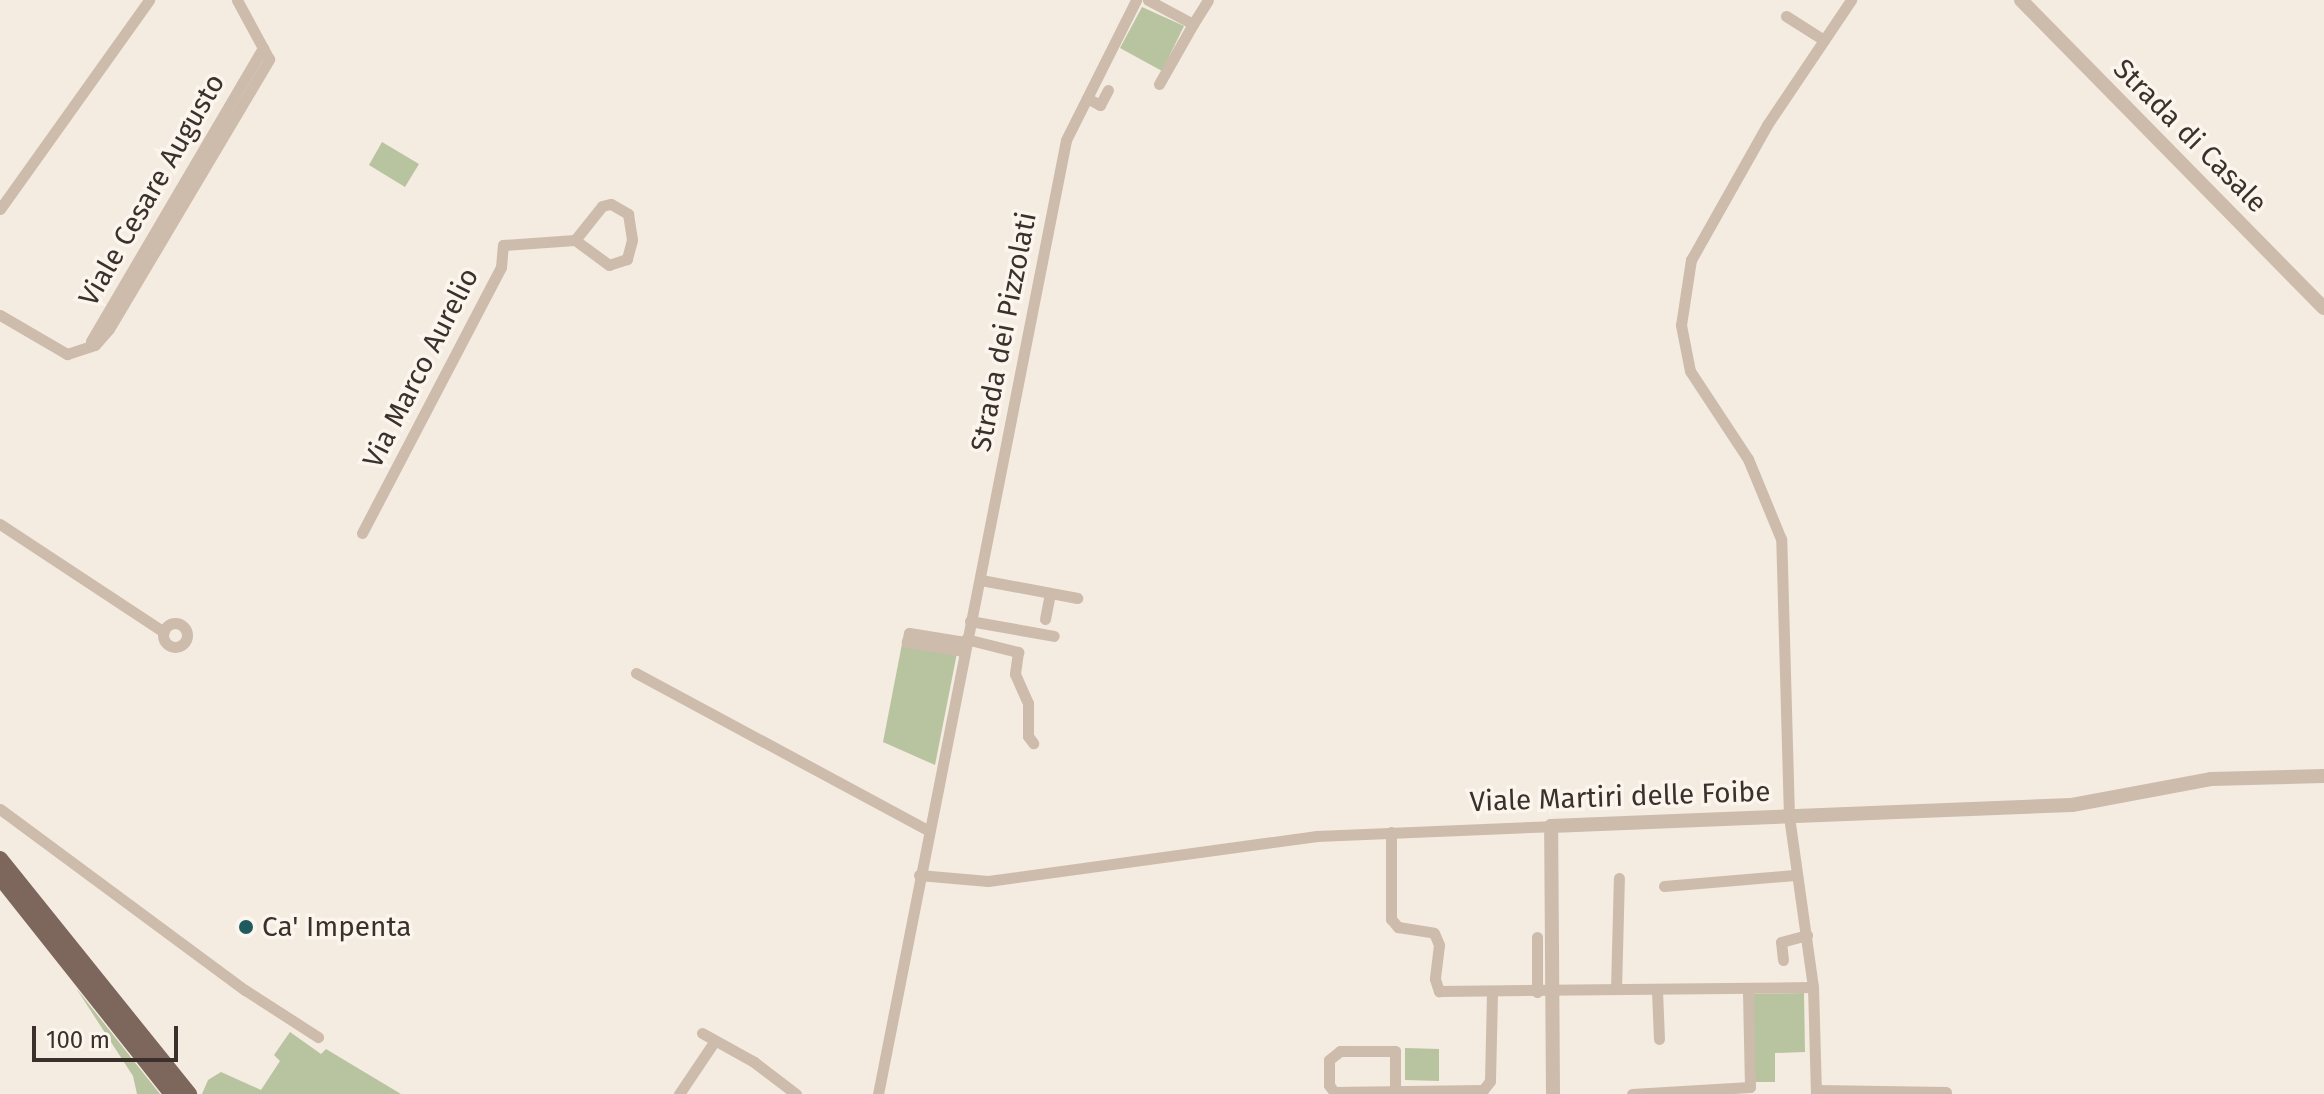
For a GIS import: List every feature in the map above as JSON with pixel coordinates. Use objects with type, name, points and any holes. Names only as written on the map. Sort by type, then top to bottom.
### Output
[{"type":"main road","points":[[0,859],[189,1094]]},
{"type":"main road","points":[[0,877],[172,1094]]},
{"type":"street","points":[[1,206],[149,0]]},
{"type":"street","name":"Viale Cesare Augusto","points":[[0,315],[67,354],[78,352],[92,340],[266,54],[237,0]]},
{"type":"street","name":"Strada dei Pizzolati","points":[[878,1094],[926,829],[981,580],[1066,140],[1136,0]]},
{"type":"street","points":[[1148,0],[1193,24]]},
{"type":"street","points":[[1159,84],[1208,0]]},
{"type":"street","points":[[1851,0],[1767,125],[1691,260],[1681,325],[1690,371],[1748,459],[1781,539],[1789,817],[1813,987],[1816,1092],[1946,1092]]},
{"type":"street","name":"Strada di Casale","points":[[2021,0],[2324,308]]},
{"type":"street","points":[[1786,16],[1824,40]]},
{"type":"street","points":[[1087,98],[1100,105],[1108,90]]},
{"type":"street","points":[[611,204],[628,214],[630,255],[620,264],[609,265],[575,240],[602,206],[611,204]]},
{"type":"street","name":"Via Marco Aurelio","points":[[362,533],[501,267],[503,245],[575,240]]},
{"type":"street","points":[[0,524],[164,632]]},
{"type":"street","points":[[981,580],[1077,598]]},
{"type":"street","points":[[1045,619],[1050,593]]},
{"type":"street","points":[[970,621],[1054,636]]},
{"type":"street","points":[[909,633],[907,642],[965,644],[1018,652],[1015,674],[1028,703],[1028,736],[1033,743]]},
{"type":"street","points":[[636,673],[695,696],[926,829]]},
{"type":"street","name":"Viale Martiri delle Foibe","points":[[919,875],[988,881],[1317,836],[2072,805],[2211,779],[2324,776]]},
{"type":"street","points":[[0,809],[245,990],[318,1037]]},
{"type":"street","points":[[1551,826],[1555,991],[1553,1094]]},
{"type":"street","points":[[1391,832],[1391,919],[1398,927],[1434,933],[1439,945],[1439,991],[1748,991],[1813,987]]},
{"type":"street","points":[[1664,886],[1795,875]]},
{"type":"street","points":[[1616,989],[1619,878]]},
{"type":"street","points":[[1783,960],[1781,942],[1807,935]]},
{"type":"street","points":[[1537,937],[1537,992]]},
{"type":"street","points":[[1657,990],[1659,1039]]},
{"type":"street","points":[[1632,1094],[1750,1087],[1748,991]]},
{"type":"street","points":[[1395,1090],[1395,1051],[1340,1051],[1329,1060],[1329,1085],[1334,1092],[1483,1090],[1489,1084],[1492,992]]},
{"type":"street","points":[[702,1033],[754,1062],[796,1094]]},
{"type":"street","points":[[679,1094],[714,1042]]},
{"type":"green space","points":[[1142,7],[1184,26],[1162,71],[1120,48]]},
{"type":"green space","points":[[382,142],[419,164],[405,187],[369,165]]},
{"type":"green space","points":[[902,644],[957,653],[935,765],[883,742]]},
{"type":"green space","points":[[76,988],[160,1094],[137,1094],[133,1076]]},
{"type":"green space","points":[[1804,993],[1805,1052],[1775,1053],[1775,1082],[1755,1082],[1753,994]]},
{"type":"green space","points":[[290,1032],[321,1054],[326,1049],[401,1094],[202,1094],[208,1080],[221,1072],[261,1090],[280,1061],[274,1055]]},
{"type":"green space","points":[[1405,1048],[1439,1049],[1439,1081],[1405,1080]]},
{"type":"place","name":"Ca' Impenta","points":[[246,927]]}]
